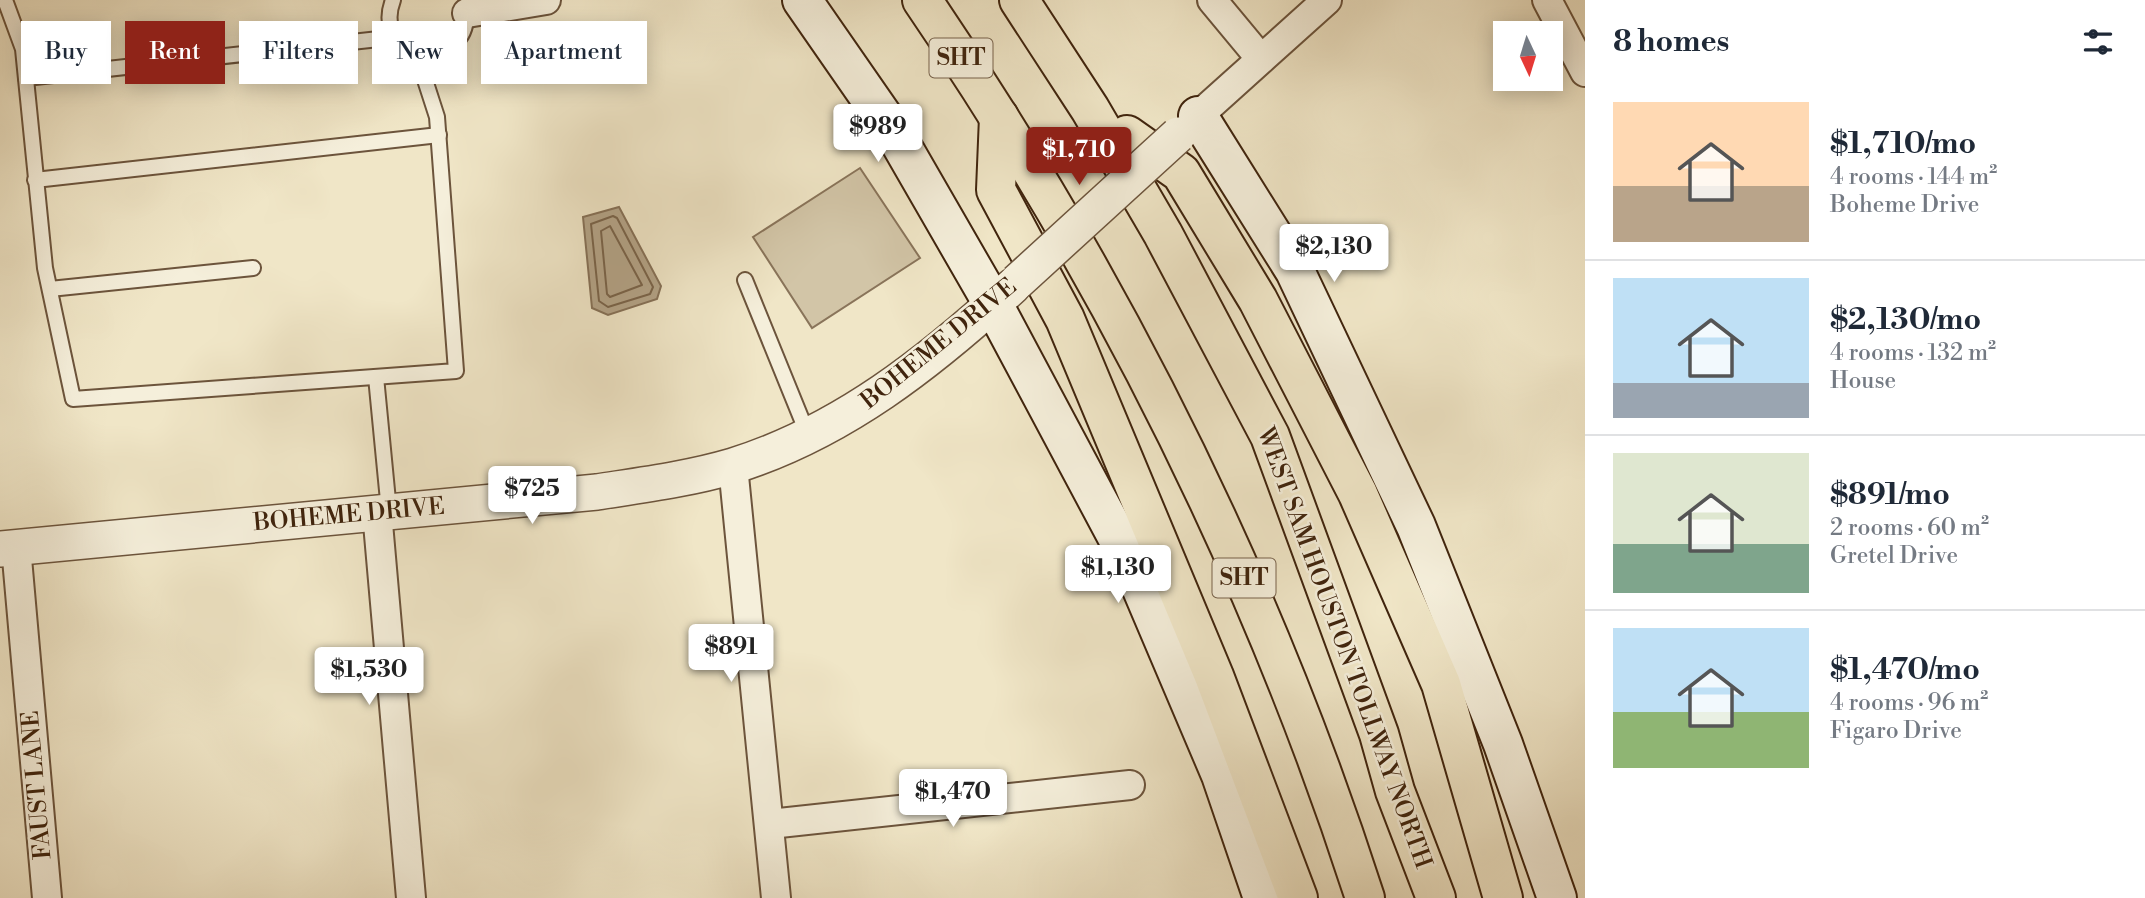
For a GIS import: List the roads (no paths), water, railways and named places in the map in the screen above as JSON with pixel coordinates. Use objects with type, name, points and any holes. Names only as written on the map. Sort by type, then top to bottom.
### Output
[{"type":"highway","name":"SHT","points":[[922,0],[999,117],[1091,271],[1196,473],[1278,660],[1365,898]]},
{"type":"highway","name":"WEST SAM HOUSTON TOLLWAY NORTH","points":[[1018,0],[1090,109],[1168,244],[1269,436],[1379,734],[1395,791],[1436,898]]},
{"type":"highway","points":[[1090,109],[1181,173],[1258,300],[1358,494],[1441,684],[1503,898]]},
{"type":"highway","points":[[999,117],[996,190],[1065,319],[1214,676],[1298,898]]},
{"type":"main road","points":[[802,0],[1005,293],[1136,572],[1221,775],[1263,898]]},
{"type":"main road","points":[[1188,125],[1295,271],[1416,526],[1503,744],[1557,898]]},
{"type":"street","points":[[465,6],[546,0]]},
{"type":"street","points":[[1212,0],[1261,59]]},
{"type":"street","name":"BOHEME DRIVE","points":[[8,548],[597,492],[673,480],[733,466],[809,437],[874,401],[1005,293],[1327,0]]},
{"type":"street","points":[[1547,0],[1585,72]]},
{"type":"street","points":[[733,466],[776,898]]},
{"type":"street","points":[[383,512],[411,898]]},
{"type":"street","name":"FAUST LANE","points":[[8,548],[47,898]]},
{"type":"street","points":[[769,824],[1130,785]]},
{"type":"lane","points":[[5,0],[21,44]]},
{"type":"lane","points":[[391,21],[393,0]]},
{"type":"lane","points":[[111,69],[372,40]]},
{"type":"lane","points":[[27,84],[35,180],[50,289],[73,399],[456,371],[438,117],[427,84]]},
{"type":"lane","points":[[35,180],[439,135]]},
{"type":"lane","points":[[50,289],[253,268]]},
{"type":"lane","points":[[745,280],[809,437]]},
{"type":"lane","points":[[376,377],[383,512]]},
{"type":"water","points":[[619,207],[661,286],[657,299],[608,315],[592,308],[583,217]]}]
